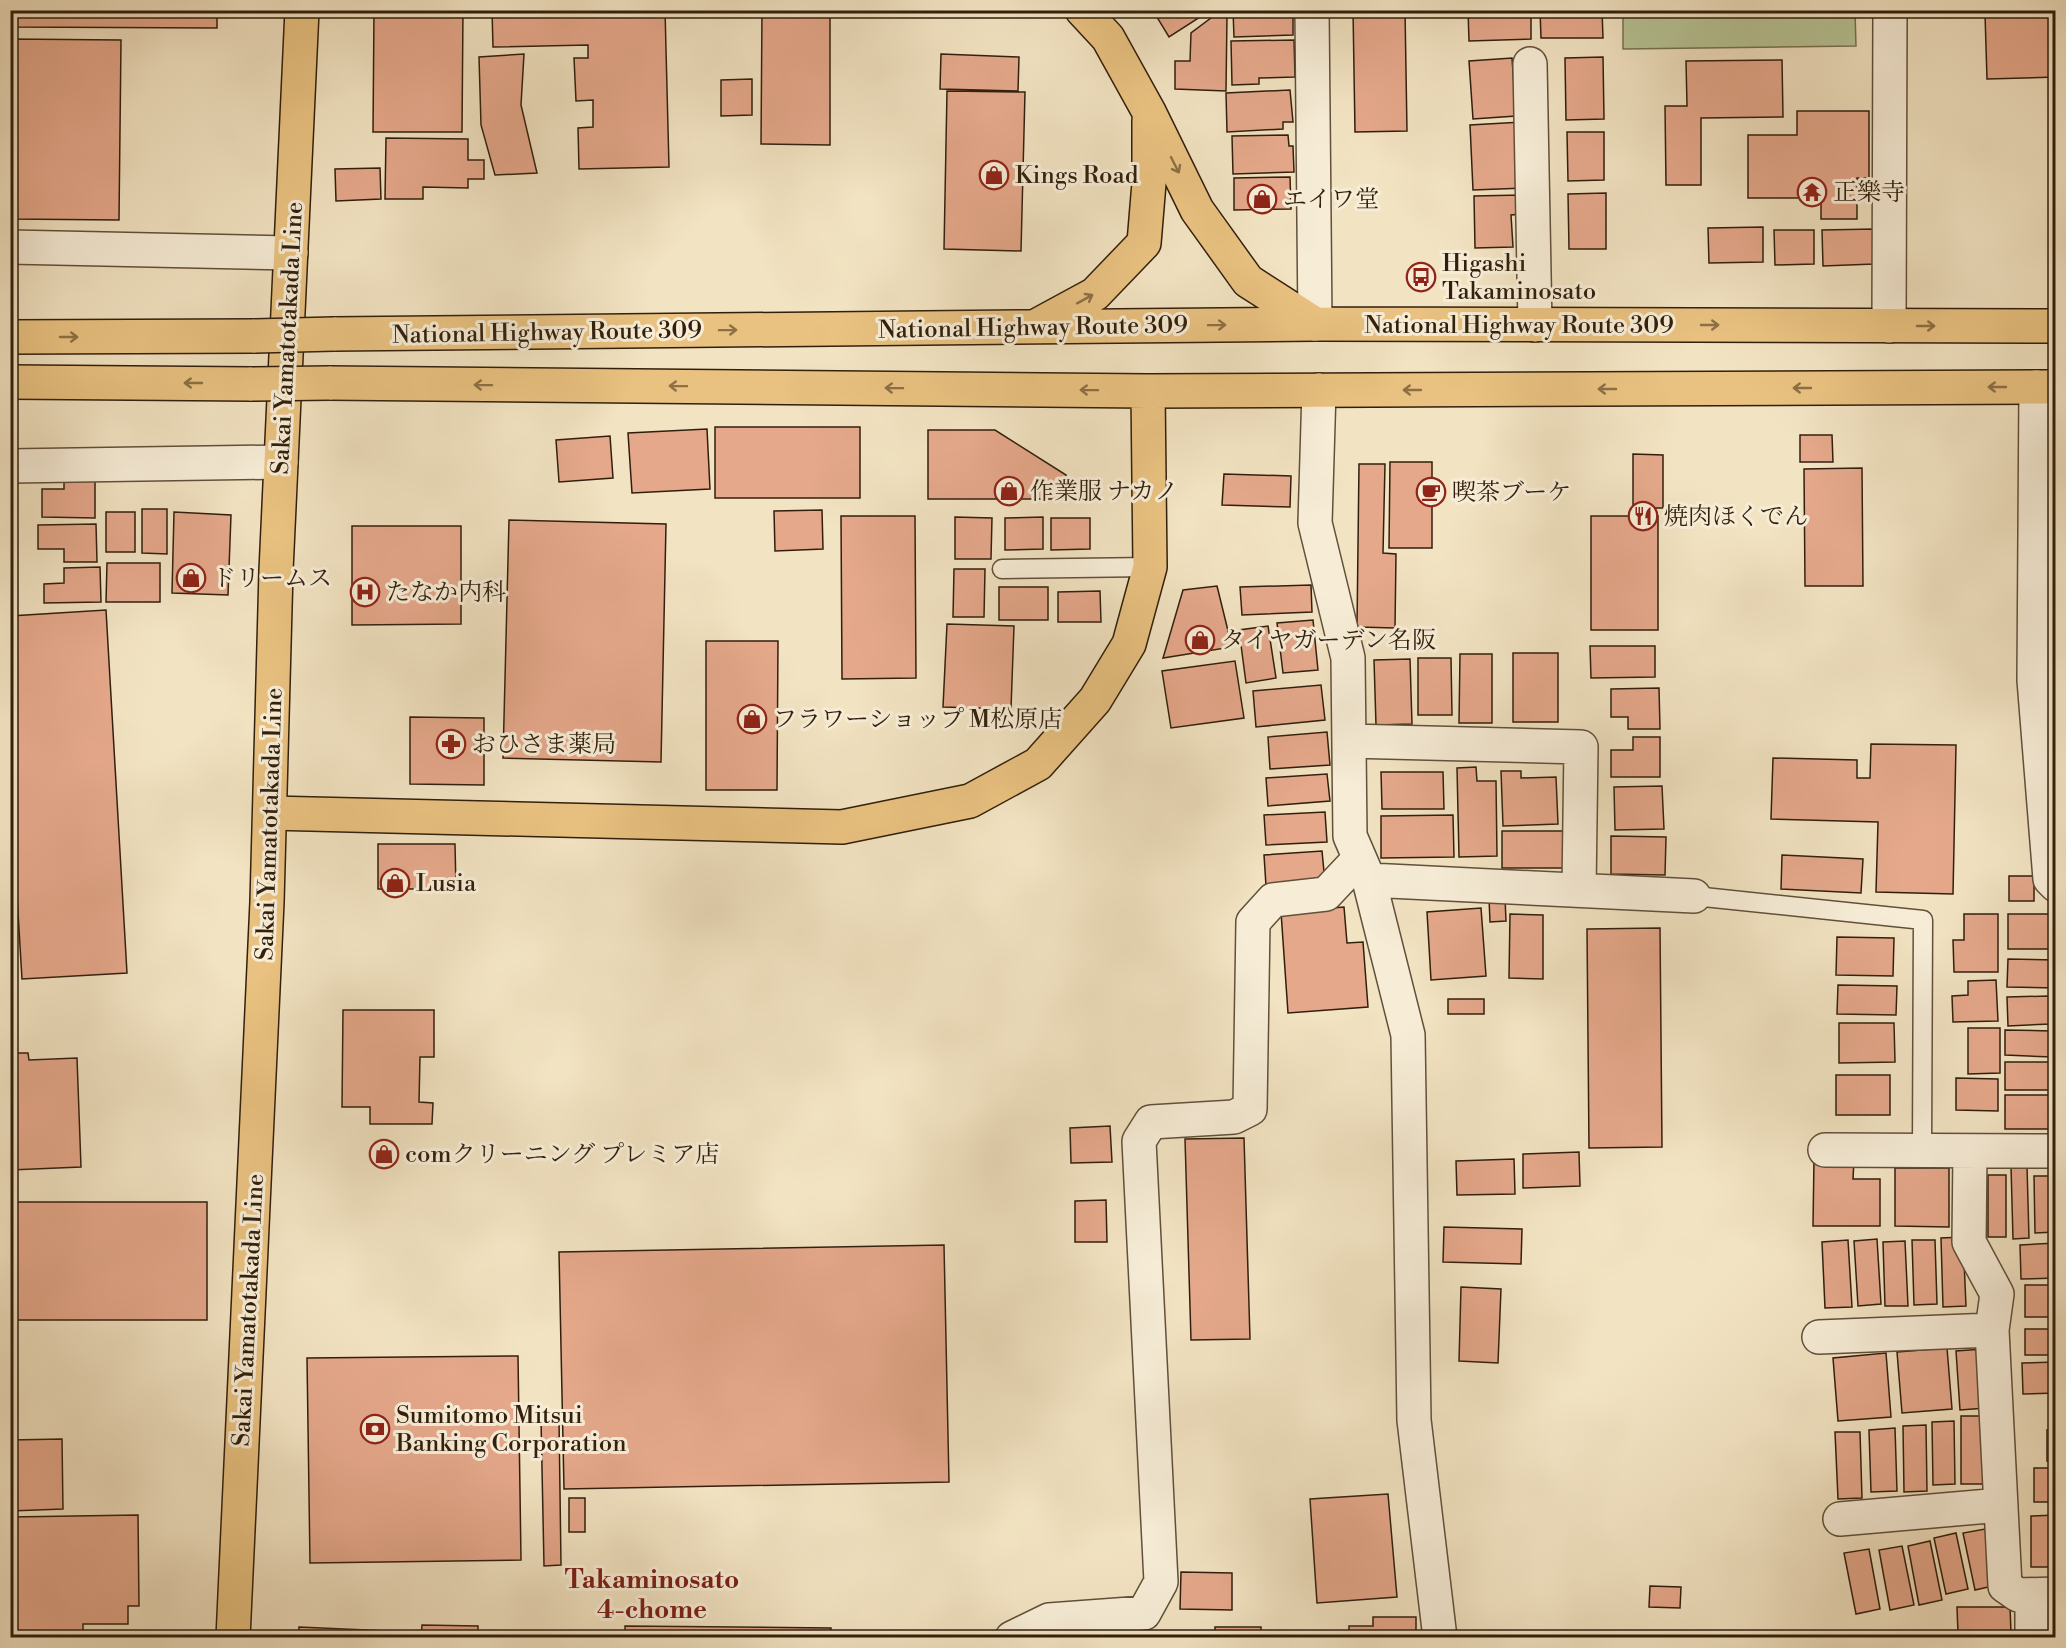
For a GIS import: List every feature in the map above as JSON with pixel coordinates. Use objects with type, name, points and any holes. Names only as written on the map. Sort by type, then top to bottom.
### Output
[{"type":"main road","name":"Sakai Yamatotakada Line","points":[[233,1638],[270,813],[276,571],[302,10]]},
{"type":"main road","points":[[1082,10],[1108,38],[1149,112],[1197,210],[1248,281],[1315,324]]},
{"type":"main road","points":[[1034,327],[1095,294],[1144,243],[1149,183],[1149,112]]},
{"type":"main road","name":"National Highway Route 309","points":[[10,338],[1315,324],[2055,326]]},
{"type":"main road","name":"National Highway Route 309","points":[[10,382],[1148,391],[2046,387]]},
{"type":"main road","points":[[270,813],[842,827],[970,801],[1038,764],[1095,700],[1129,644],[1150,567],[1148,391]]},
{"type":"street","points":[[1312,10],[1315,324]]},
{"type":"street","points":[[1889,326],[1890,10]]},
{"type":"street","points":[[1530,64],[1535,325]]},
{"type":"street","points":[[10,247],[291,253]]},
{"type":"street","points":[[2046,387],[2034,680],[2047,744],[2054,881]]},
{"type":"street","points":[[1319,390],[1315,523],[1348,658],[1350,836],[1364,869],[1408,1035],[1414,1420],[1440,1638]]},
{"type":"street","points":[[10,466],[281,462]]},
{"type":"street","points":[[1349,741],[1581,747],[1580,890]]},
{"type":"street","points":[[1012,1638],[1049,1620],[1144,1625],[1161,1582],[1139,1141],[1151,1122],[1234,1117],[1250,1109],[1253,922],[1273,900],[1326,894],[1364,869],[1580,890],[1694,896]]},
{"type":"street","points":[[1825,1150],[2055,1151]]},
{"type":"street","points":[[1970,1152],[1969,1242],[1997,1294],[1992,1330],[2005,1586],[2018,1595],[2044,1594],[2032,1638]]},
{"type":"street","points":[[1819,1337],[1992,1330]]},
{"type":"street","points":[[1840,1519],[2001,1505]]},
{"type":"lane","points":[[1002,569],[1150,567]]},
{"type":"lane","points":[[1694,896],[1923,920],[1922,1151]]},
{"type":"green space","points":[[1623,11],[1855,11],[1856,46],[1623,49]]},
{"type":"building","points":[[10,10],[217,10],[217,28],[10,27]]},
{"type":"building","points":[[374,10],[463,10],[462,132],[373,132]]},
{"type":"building","points":[[492,10],[665,10],[669,167],[579,169],[578,128],[593,127],[593,100],[576,101],[574,58],[588,58],[588,45],[493,47]]},
{"type":"building","points":[[762,10],[830,10],[830,145],[761,144]]},
{"type":"building","points":[[1160,10],[1211,10],[1169,37],[1155,14]]},
{"type":"building","points":[[1233,10],[1293,10],[1293,35],[1234,37]]},
{"type":"building","points":[[1353,10],[1405,10],[1407,131],[1355,132]]},
{"type":"building","points":[[1468,10],[1531,10],[1531,39],[1469,41]]},
{"type":"building","points":[[1540,10],[1602,10],[1603,38],[1541,38]]},
{"type":"building","points":[[2056,12],[2056,77],[1987,79],[1985,14]]},
{"type":"building","points":[[1215,15],[1227,15],[1226,91],[1175,89],[1175,61],[1190,61],[1191,33]]},
{"type":"building","points":[[10,39],[121,40],[119,220],[10,219]]},
{"type":"building","points":[[1294,40],[1295,77],[1259,78],[1259,84],[1232,85],[1231,41]]},
{"type":"building","points":[[524,54],[521,105],[537,173],[495,175],[481,125],[479,57]]},
{"type":"building","points":[[941,54],[1019,57],[1018,91],[940,89]]},
{"type":"building","points":[[1603,57],[1604,119],[1566,120],[1565,58]]},
{"type":"building","points":[[1512,58],[1516,116],[1473,119],[1469,61]]},
{"type":"building","points":[[1782,60],[1783,117],[1701,118],[1701,185],[1666,185],[1665,106],[1687,106],[1686,61]]},
{"type":"building","points":[[752,79],[752,115],[721,116],[721,80]]},
{"type":"building","points":[[1290,90],[1293,122],[1283,122],[1283,129],[1227,132],[1226,93]]},
{"type":"building","points":[[947,91],[1025,92],[1021,251],[944,249]]},
{"type":"building","points":[[1797,111],[1869,111],[1869,178],[1857,178],[1857,219],[1821,219],[1821,198],[1748,198],[1748,135],[1797,135]]},
{"type":"building","points":[[1522,122],[1525,188],[1473,190],[1470,125]]},
{"type":"building","points":[[1567,132],[1604,132],[1604,180],[1568,181]]},
{"type":"building","points":[[1288,135],[1289,146],[1293,146],[1294,172],[1233,174],[1232,136]]},
{"type":"building","points":[[386,138],[468,139],[468,160],[484,160],[484,179],[468,179],[468,188],[423,187],[423,199],[385,199]]},
{"type":"building","points":[[380,168],[381,199],[336,201],[335,169]]},
{"type":"building","points":[[1290,177],[1291,209],[1234,210],[1234,178]]},
{"type":"building","points":[[1606,193],[1606,249],[1569,249],[1568,194]]},
{"type":"building","points":[[1522,195],[1522,214],[1511,215],[1513,247],[1475,248],[1474,196]]},
{"type":"building","points":[[1763,227],[1763,262],[1709,263],[1708,228]]},
{"type":"building","points":[[1874,229],[1874,264],[1823,266],[1822,230]]},
{"type":"building","points":[[1774,230],[1814,230],[1814,264],[1775,265]]},
{"type":"building","points":[[715,427],[860,427],[860,498],[715,498]]},
{"type":"building","points":[[707,429],[710,489],[632,493],[628,433]]},
{"type":"building","points":[[928,430],[995,430],[1066,475],[1067,499],[928,499]]},
{"type":"building","points":[[1800,435],[1832,435],[1833,462],[1800,462]]},
{"type":"building","points":[[610,436],[613,478],[559,482],[556,440]]},
{"type":"building","points":[[1633,454],[1663,455],[1663,508],[1633,508]]},
{"type":"building","points":[[1390,462],[1432,462],[1432,548],[1389,548]]},
{"type":"building","points":[[1359,464],[1385,464],[1383,553],[1396,554],[1395,628],[1357,627]]},
{"type":"building","points":[[1862,468],[1863,586],[1805,586],[1804,469]]},
{"type":"building","points":[[1224,474],[1291,476],[1290,507],[1222,505]]},
{"type":"building","points":[[64,480],[95,481],[95,518],[42,517],[42,489],[64,489]]},
{"type":"building","points":[[142,509],[167,509],[167,554],[142,553]]},
{"type":"building","points":[[822,510],[823,549],[775,551],[774,511]]},
{"type":"building","points":[[106,512],[135,512],[135,552],[106,552]]},
{"type":"building","points":[[174,512],[231,515],[228,595],[172,593]]},
{"type":"building","points":[[841,516],[915,516],[916,678],[842,679]]},
{"type":"building","points":[[1591,516],[1658,516],[1658,630],[1591,630]]},
{"type":"building","points":[[955,517],[992,518],[991,559],[955,559]]},
{"type":"building","points":[[1043,517],[1043,549],[1005,550],[1005,518]]},
{"type":"building","points":[[1051,518],[1090,518],[1090,549],[1051,550]]},
{"type":"building","points":[[509,520],[666,524],[661,762],[503,758]]},
{"type":"building","points":[[96,524],[97,562],[64,562],[64,549],[38,549],[38,525]]},
{"type":"building","points":[[352,526],[461,526],[461,624],[352,625]]},
{"type":"building","points":[[107,563],[160,563],[160,602],[106,602]]},
{"type":"building","points":[[100,567],[101,602],[44,603],[44,584],[64,583],[64,568]]},
{"type":"building","points":[[954,569],[985,569],[984,617],[953,617]]},
{"type":"building","points":[[1311,585],[1312,612],[1242,615],[1240,587]]},
{"type":"building","points":[[1217,586],[1232,647],[1163,658],[1183,590]]},
{"type":"building","points":[[999,587],[1048,587],[1048,620],[999,620]]},
{"type":"building","points":[[1100,591],[1101,622],[1058,622],[1058,592]]},
{"type":"building","points":[[106,610],[127,973],[22,979],[10,779],[10,616]]},
{"type":"building","points":[[1313,620],[1318,670],[1283,673],[1277,623]]},
{"type":"building","points":[[947,624],[1014,626],[1011,709],[943,707]]},
{"type":"building","points":[[1268,626],[1276,678],[1246,683],[1239,630]]},
{"type":"building","points":[[706,641],[778,641],[777,790],[706,790]]},
{"type":"building","points":[[1590,646],[1655,646],[1655,677],[1591,678]]},
{"type":"building","points":[[1513,653],[1558,653],[1558,722],[1513,722]]},
{"type":"building","points":[[1460,654],[1492,654],[1492,723],[1459,723]]},
{"type":"building","points":[[1418,658],[1451,658],[1452,715],[1418,715]]},
{"type":"building","points":[[1410,659],[1412,724],[1376,725],[1374,660]]},
{"type":"building","points":[[1235,661],[1244,718],[1171,728],[1162,671]]},
{"type":"building","points":[[1321,685],[1325,720],[1256,727],[1253,691]]},
{"type":"building","points":[[1659,688],[1660,729],[1628,729],[1628,717],[1611,717],[1611,689]]},
{"type":"building","points":[[410,717],[484,718],[484,785],[410,784]]},
{"type":"building","points":[[1327,732],[1330,765],[1270,769],[1268,737]]},
{"type":"building","points":[[1633,737],[1660,737],[1660,777],[1611,777],[1611,750],[1633,750]]},
{"type":"building","points":[[1871,744],[1956,745],[1953,894],[1876,892],[1878,822],[1771,819],[1773,758],[1857,760],[1857,778],[1870,778]]},
{"type":"building","points":[[1476,767],[1477,781],[1496,781],[1497,856],[1459,857],[1457,768]]},
{"type":"building","points":[[1501,771],[1521,771],[1521,778],[1556,777],[1558,824],[1503,826]]},
{"type":"building","points":[[1381,772],[1443,772],[1444,809],[1382,809]]},
{"type":"building","points":[[1327,774],[1330,801],[1268,806],[1266,778]]},
{"type":"building","points":[[1662,786],[1664,829],[1615,830],[1614,787]]},
{"type":"building","points":[[1325,812],[1327,842],[1266,845],[1264,815]]},
{"type":"building","points":[[1453,815],[1454,857],[1381,858],[1381,816]]},
{"type":"building","points":[[1502,831],[1565,831],[1565,868],[1502,868]]},
{"type":"building","points":[[1611,836],[1666,837],[1665,875],[1611,874]]},
{"type":"building","points":[[378,844],[455,844],[456,889],[378,889]]},
{"type":"building","points":[[1322,851],[1325,882],[1266,886],[1264,855]]},
{"type":"building","points":[[1782,855],[1863,859],[1861,893],[1781,889]]},
{"type":"building","points":[[2009,876],[2034,876],[2034,901],[2009,901]]},
{"type":"building","points":[[1489,898],[1505,898],[1506,921],[1490,922]]},
{"type":"building","points":[[1344,907],[1347,943],[1363,942],[1368,1007],[1288,1013],[1281,912]]},
{"type":"building","points":[[1481,908],[1486,976],[1431,980],[1427,912]]},
{"type":"building","points":[[1510,914],[1543,915],[1543,979],[1509,978]]},
{"type":"building","points":[[1964,914],[1998,914],[1998,972],[1954,972],[1953,940],[1964,940]]},
{"type":"building","points":[[2008,914],[2056,914],[2056,949],[2008,949]]},
{"type":"building","points":[[1660,928],[1662,1147],[1589,1148],[1587,929]]},
{"type":"building","points":[[1837,937],[1894,938],[1893,976],[1836,975]]},
{"type":"building","points":[[2008,959],[2056,960],[2056,988],[2007,987]]},
{"type":"building","points":[[1996,980],[1998,1021],[1953,1022],[1952,996],[1968,995],[1968,981]]},
{"type":"building","points":[[1838,985],[1897,986],[1896,1015],[1837,1014]]},
{"type":"building","points":[[2049,996],[2050,1024],[2008,1026],[2007,997]]},
{"type":"building","points":[[1448,999],[1484,999],[1484,1014],[1448,1014]]},
{"type":"building","points":[[343,1010],[434,1010],[434,1057],[420,1057],[419,1102],[433,1103],[432,1124],[370,1124],[370,1107],[342,1107]]},
{"type":"building","points":[[1839,1023],[1894,1023],[1895,1062],[1839,1063]]},
{"type":"building","points":[[1968,1028],[2000,1028],[2000,1073],[1968,1074]]},
{"type":"building","points":[[2005,1030],[2052,1031],[2052,1057],[2005,1055]]},
{"type":"building","points":[[10,1053],[28,1053],[29,1060],[77,1058],[81,1167],[10,1170]]},
{"type":"building","points":[[2005,1062],[2054,1062],[2054,1090],[2005,1090]]},
{"type":"building","points":[[1836,1075],[1890,1075],[1890,1115],[1836,1115]]},
{"type":"building","points":[[1956,1078],[1998,1079],[1998,1111],[1956,1110]]},
{"type":"building","points":[[2005,1095],[2052,1095],[2052,1129],[2005,1129]]},
{"type":"building","points":[[1110,1126],[1112,1162],[1071,1163],[1070,1128]]},
{"type":"building","points":[[1244,1138],[1250,1339],[1191,1340],[1185,1139]]},
{"type":"building","points":[[1579,1152],[1580,1186],[1523,1188],[1523,1154]]},
{"type":"building","points":[[1514,1159],[1515,1194],[1457,1195],[1456,1161]]},
{"type":"building","points":[[1814,1159],[1854,1160],[1853,1179],[1880,1179],[1880,1226],[1813,1226]]},
{"type":"building","points":[[2011,1166],[2027,1166],[2029,1238],[2013,1239]]},
{"type":"building","points":[[1895,1168],[1949,1168],[1949,1227],[1895,1226]]},
{"type":"building","points":[[1988,1175],[2006,1175],[2006,1237],[1988,1237]]},
{"type":"building","points":[[2034,1176],[2056,1176],[2056,1232],[2035,1233]]},
{"type":"building","points":[[1106,1200],[1107,1242],[1075,1242],[1075,1201]]},
{"type":"building","points":[[11,1202],[207,1202],[207,1320],[11,1320]]},
{"type":"building","points":[[1444,1227],[1522,1229],[1521,1264],[1443,1262]]},
{"type":"building","points":[[1963,1237],[1966,1306],[1943,1307],[1941,1238]]},
{"type":"building","points":[[1877,1239],[1881,1304],[1858,1306],[1854,1241]]},
{"type":"building","points":[[1848,1240],[1852,1307],[1825,1308],[1822,1242]]},
{"type":"building","points":[[1912,1240],[1935,1240],[1937,1304],[1914,1305]]},
{"type":"building","points":[[1905,1241],[1908,1306],[1885,1306],[1883,1242]]},
{"type":"building","points":[[2056,1243],[2056,1278],[2021,1279],[2020,1245]]},
{"type":"building","points":[[944,1245],[949,1482],[564,1489],[559,1252]]},
{"type":"building","points":[[2025,1285],[2056,1285],[2056,1317],[2025,1317]]},
{"type":"building","points":[[1461,1287],[1501,1289],[1498,1363],[1459,1361]]},
{"type":"building","points":[[2025,1329],[2056,1329],[2056,1355],[2025,1355]]},
{"type":"building","points":[[1947,1348],[1952,1409],[1902,1413],[1897,1352]]},
{"type":"building","points":[[1983,1349],[1986,1408],[1960,1410],[1956,1351]]},
{"type":"building","points":[[1886,1353],[1891,1417],[1838,1421],[1833,1358]]},
{"type":"building","points":[[518,1356],[521,1560],[310,1563],[307,1358]]},
{"type":"building","points":[[2056,1362],[2056,1393],[2023,1394],[2022,1363]]},
{"type":"building","points":[[1961,1416],[1987,1416],[1988,1484],[1961,1484]]},
{"type":"building","points":[[541,1419],[559,1419],[561,1565],[544,1566]]},
{"type":"building","points":[[1954,1421],[1955,1484],[1933,1485],[1932,1422]]},
{"type":"building","points":[[1926,1425],[1927,1491],[1904,1492],[1903,1426]]},
{"type":"building","points":[[1895,1428],[1897,1491],[1871,1492],[1869,1430]]},
{"type":"building","points":[[2056,1429],[2056,1461],[2047,1461],[2047,1430]]},
{"type":"building","points":[[1835,1432],[1860,1432],[1862,1498],[1838,1499]]},
{"type":"building","points":[[62,1439],[63,1509],[10,1511],[10,1440]]},
{"type":"building","points":[[2034,1468],[2056,1468],[2056,1502],[2034,1502]]},
{"type":"building","points":[[1388,1494],[1397,1597],[1317,1603],[1310,1499]]},
{"type":"building","points":[[569,1498],[585,1498],[585,1532],[569,1532]]},
{"type":"building","points":[[138,1515],[139,1606],[128,1606],[128,1624],[83,1624],[83,1637],[10,1638],[10,1517]]},
{"type":"building","points":[[2056,1515],[2056,1567],[2031,1567],[2031,1516]]},
{"type":"building","points":[[1985,1529],[1997,1585],[1975,1590],[1963,1533]]},
{"type":"building","points":[[1956,1533],[1968,1589],[1946,1594],[1934,1538]]},
{"type":"building","points":[[1930,1541],[1942,1600],[1919,1605],[1908,1546]]},
{"type":"building","points":[[1902,1546],[1914,1605],[1890,1610],[1879,1550]]},
{"type":"building","points":[[1869,1549],[1880,1609],[1856,1614],[1844,1553]]},
{"type":"building","points":[[1181,1572],[1232,1573],[1232,1610],[1180,1609]]},
{"type":"building","points":[[1650,1586],[1681,1587],[1680,1608],[1649,1607]]},
{"type":"building","points":[[1957,1607],[2010,1607],[2011,1633],[1958,1634]]},
{"type":"building","points":[[1373,1617],[1416,1617],[1416,1638],[1349,1638],[1349,1626],[1373,1626]]},
{"type":"building","points":[[422,1625],[478,1626],[478,1638],[421,1638]]},
{"type":"building","points":[[625,1626],[831,1628],[831,1638],[625,1638]]},
{"type":"building","points":[[299,1627],[411,1632],[411,1638],[298,1638]]},
{"type":"building","points":[[1215,1627],[1261,1627],[1261,1638],[1215,1638]]},
{"type":"building","points":[[590,1632],[610,1632],[611,1638],[590,1638]]},
{"type":"building","points":[[1268,1632],[1303,1632],[1303,1638],[1268,1638]]},
{"type":"building","points":[[1043,1633],[1105,1635],[1105,1638],[1043,1638]]},
{"type":"building","points":[[1310,1634],[1339,1634],[1339,1638],[1310,1638]]},
{"type":"place","name":"Kings Road","points":[[994,175]]},
{"type":"place","name":"正樂寺","points":[[1812,192]]},
{"type":"place","name":"エイワ堂","points":[[1262,199]]},
{"type":"place","name":"Higashi Takaminosato","points":[[1421,277]]},
{"type":"place","name":"作業服 ナカノ","points":[[1009,491]]},
{"type":"place","name":"喫茶ブーケ","points":[[1431,492]]},
{"type":"place","name":"焼肉ほくでん","points":[[1643,516]]},
{"type":"place","name":"ドリームス","points":[[191,578]]},
{"type":"place","name":"たなか内科","points":[[365,592]]},
{"type":"place","name":"タイヤガーデン名阪","points":[[1200,640]]},
{"type":"place","name":"フラワーショップ M松原店","points":[[752,719]]},
{"type":"place","name":"おひさま薬局","points":[[451,744]]},
{"type":"place","name":"Lusia","points":[[395,883]]},
{"type":"place","name":"comクリーニング プレミア店","points":[[384,1154]]},
{"type":"place","name":"Sumitomo Mitsui Banking Corporation","points":[[375,1429]]},
{"type":"district","name":"Takaminosato 4-chome","points":[[652,1594]]}]
